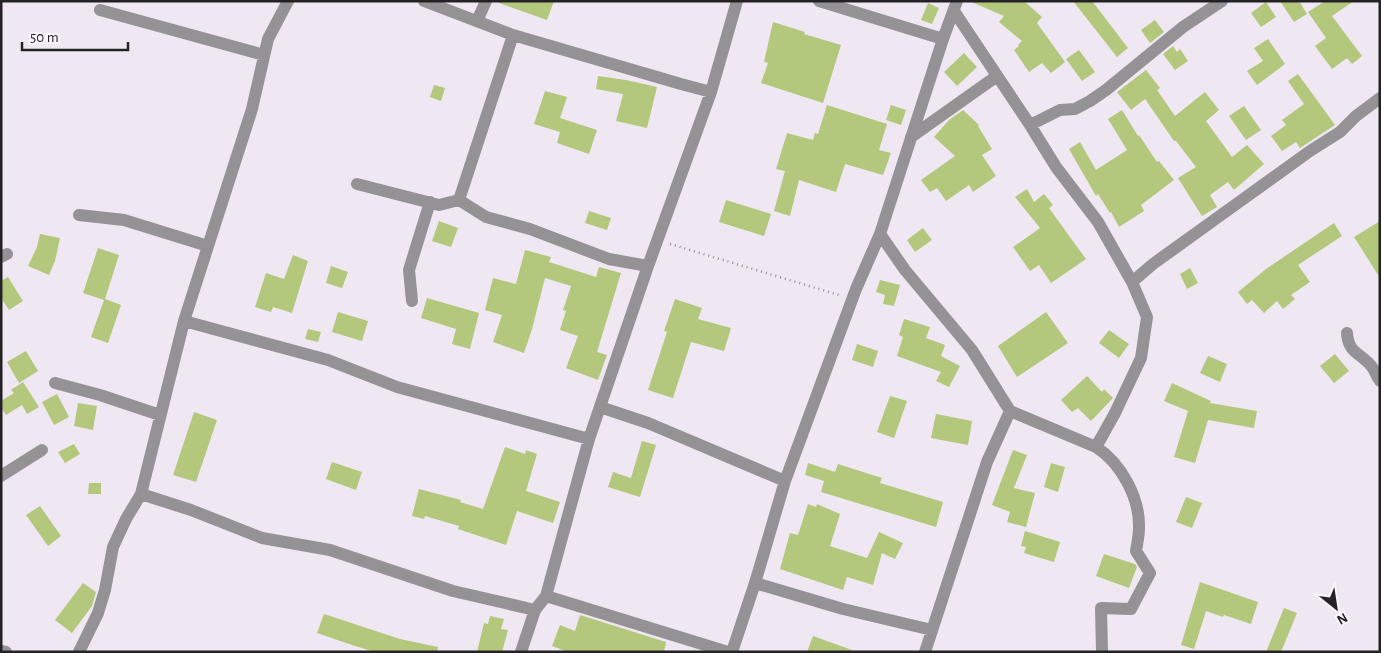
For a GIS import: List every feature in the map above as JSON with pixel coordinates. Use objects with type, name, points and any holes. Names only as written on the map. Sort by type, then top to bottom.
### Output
[{"type":"street","points":[[79,652],[98,613],[105,590],[113,548],[126,519],[141,494],[184,321],[252,108],[268,39],[288,1]]},
{"type":"street","points":[[424,1],[513,35],[711,92]]},
{"type":"street","points":[[477,21],[486,1]]},
{"type":"street","points":[[521,652],[535,610],[546,596],[588,439],[711,92],[737,1]]},
{"type":"street","points":[[820,1],[902,28],[943,39]]},
{"type":"street","points":[[1030,125],[1060,110],[1075,109],[1090,101],[1183,27],[1222,1]]},
{"type":"street","points":[[732,652],[755,583],[785,481],[853,299],[880,234],[943,39],[956,6]]},
{"type":"street","points":[[956,6],[997,76],[1056,167],[1098,222],[1132,282],[1146,317],[1141,358],[1115,414],[1096,448]]},
{"type":"street","points":[[100,10],[264,55]]},
{"type":"street","points":[[459,200],[513,35]]},
{"type":"street","points":[[911,137],[997,76]]},
{"type":"street","points":[[1132,282],[1153,264],[1310,151],[1340,132],[1356,116],[1380,98]]},
{"type":"street","points":[[357,184],[439,205],[459,200],[486,217],[530,230],[609,259],[648,266]]},
{"type":"street","points":[[412,301],[409,270],[430,202]]},
{"type":"street","points":[[79,215],[124,220],[208,246]]},
{"type":"street","points":[[880,234],[905,270],[972,350],[1010,411],[1096,448],[1106,454],[1124,477],[1136,502],[1139,528],[1136,551],[1150,573],[1131,610],[1101,608],[1102,652]]},
{"type":"street","points":[[184,321],[328,360],[396,387],[588,439]]},
{"type":"street","points":[[1347,333],[1348,342],[1354,351],[1372,366],[1380,381]]},
{"type":"street","points":[[55,383],[100,395],[160,415]]},
{"type":"street","points":[[600,406],[648,422],[785,481]]},
{"type":"street","points":[[924,652],[987,462],[1010,411]]},
{"type":"street","points":[[1,476],[42,450]]},
{"type":"street","points":[[141,494],[191,510],[262,538],[330,550],[453,590],[535,610]]},
{"type":"street","points":[[755,583],[843,609],[932,630]]},
{"type":"street","points":[[546,596],[728,652]]},
{"type":"street","points":[[1,651],[6,652]]},
{"type":"path","points":[[658,240],[853,299]]},
{"type":"building","points":[[499,1],[554,1],[547,20],[499,3]]},
{"type":"building","points":[[969,1],[1024,1],[1042,17],[1037,23],[1065,62],[1051,73],[1042,63],[1029,72],[1014,50],[1022,41],[999,22],[1004,16]]},
{"type":"building","points":[[1073,1],[1092,1],[1128,48],[1117,57]]},
{"type":"building","points":[[1280,1],[1299,1],[1307,14],[1294,22]]},
{"type":"building","points":[[1325,1],[1354,1],[1332,16],[1362,56],[1352,64],[1347,58],[1332,69],[1315,46],[1326,38],[1308,12]]},
{"type":"building","points":[[1266,2],[1276,17],[1261,27],[1251,13]]},
{"type":"building","points":[[928,3],[939,8],[932,24],[921,20]]},
{"type":"building","points":[[1155,20],[1164,32],[1150,43],[1141,30]]},
{"type":"building","points":[[773,22],[841,45],[823,103],[761,83],[768,63],[764,62]]},
{"type":"building","points":[[1268,39],[1285,64],[1257,85],[1247,71],[1263,61],[1254,48]]},
{"type":"building","points":[[1173,46],[1177,52],[1180,49],[1188,61],[1175,70],[1163,54]]},
{"type":"building","points":[[1079,50],[1095,72],[1082,81],[1066,59]]},
{"type":"building","points":[[964,53],[977,67],[957,86],[944,72]]},
{"type":"building","points":[[1146,70],[1160,88],[1157,90],[1175,116],[1205,92],[1219,110],[1206,121],[1232,157],[1247,145],[1264,164],[1234,190],[1228,182],[1210,195],[1217,207],[1202,216],[1178,178],[1196,167],[1176,141],[1174,141],[1145,99],[1131,110],[1117,92]]},
{"type":"building","points":[[1298,74],[1335,125],[1300,148],[1296,142],[1282,151],[1271,136],[1286,125],[1282,120],[1304,104],[1288,81]]},
{"type":"building","points":[[598,76],[657,87],[647,128],[616,121],[623,94],[596,89]]},
{"type":"building","points":[[434,85],[445,88],[441,101],[430,97]]},
{"type":"building","points":[[545,91],[567,97],[560,118],[597,130],[589,154],[557,143],[560,132],[534,124]]},
{"type":"building","points":[[827,105],[887,124],[879,150],[891,153],[883,175],[845,164],[836,192],[799,180],[790,216],[774,211],[785,171],[776,169],[787,133],[813,140],[815,133],[818,134]]},
{"type":"building","points":[[891,105],[906,110],[901,125],[886,120]]},
{"type":"building","points":[[1244,106],[1261,130],[1246,140],[1229,116]]},
{"type":"building","points":[[963,110],[979,125],[992,149],[982,155],[996,176],[973,192],[969,185],[946,201],[937,188],[930,192],[921,180],[955,156],[934,137],[949,120]]},
{"type":"building","points":[[1122,110],[1157,162],[1159,161],[1174,180],[1141,205],[1144,211],[1119,227],[1098,194],[1096,196],[1069,149],[1080,142],[1096,170],[1127,150],[1108,119]]},
{"type":"building","points":[[1027,189],[1034,202],[1044,194],[1053,205],[1049,208],[1086,259],[1051,283],[1039,265],[1030,271],[1013,247],[1040,228],[1015,197]]},
{"type":"building","points":[[726,200],[771,214],[764,236],[719,222]]},
{"type":"building","points":[[589,211],[611,218],[607,230],[585,223]]},
{"type":"building","points":[[439,221],[458,228],[451,247],[432,241]]},
{"type":"building","points":[[1380,221],[1380,278],[1354,237]]},
{"type":"building","points":[[1334,223],[1342,236],[1298,265],[1310,282],[1291,295],[1295,299],[1283,309],[1277,301],[1264,313],[1252,300],[1247,304],[1238,292],[1266,269]]},
{"type":"building","points":[[923,228],[932,240],[915,252],[907,240]]},
{"type":"building","points":[[40,234],[60,238],[55,261],[49,275],[28,266],[37,247]]},
{"type":"building","points":[[98,248],[119,255],[105,299],[121,305],[108,343],[91,337],[104,300],[83,293]]},
{"type":"building","points":[[525,250],[551,257],[549,262],[596,277],[599,267],[621,273],[597,352],[607,355],[598,380],[566,368],[578,336],[560,330],[566,311],[563,310],[571,286],[545,278],[524,353],[493,342],[502,315],[485,310],[493,278],[516,284]]},
{"type":"building","points":[[293,255],[308,261],[292,313],[273,307],[271,312],[255,307],[266,273],[284,279]]},
{"type":"building","points":[[331,266],[348,272],[342,288],[326,283]]},
{"type":"building","points":[[1190,268],[1198,283],[1187,289],[1180,274]]},
{"type":"building","points":[[8,277],[23,301],[9,310],[1,298],[1,281]]},
{"type":"building","points":[[880,280],[900,285],[894,306],[883,304],[885,295],[876,292]]},
{"type":"building","points":[[427,298],[479,313],[470,349],[452,344],[456,329],[421,318]]},
{"type":"building","points":[[675,299],[702,308],[698,319],[731,328],[724,351],[691,342],[673,398],[648,390],[667,332],[664,331]]},
{"type":"building","points":[[338,312],[368,321],[362,341],[332,332]]},
{"type":"building","points":[[1046,312],[1068,343],[1017,377],[998,346]]},
{"type":"building","points":[[904,319],[930,327],[926,338],[945,345],[941,356],[960,366],[949,387],[936,381],[941,372],[897,356],[903,337],[899,335]]},
{"type":"building","points":[[308,329],[321,332],[318,342],[305,339]]},
{"type":"building","points":[[1109,330],[1129,344],[1119,358],[1099,343]]},
{"type":"building","points":[[857,344],[878,351],[873,367],[852,360]]},
{"type":"building","points":[[26,351],[38,371],[19,383],[7,362]]},
{"type":"building","points":[[1335,354],[1349,371],[1334,383],[1320,366]]},
{"type":"building","points":[[1208,356],[1227,364],[1220,382],[1200,373]]},
{"type":"building","points":[[1087,376],[1102,392],[1104,389],[1113,398],[1091,421],[1078,408],[1072,412],[1061,400]]},
{"type":"building","points":[[23,382],[39,407],[27,414],[22,405],[6,415],[1,407],[1,401],[14,393],[11,390]]},
{"type":"building","points":[[1172,383],[1211,401],[1210,403],[1257,411],[1254,428],[1208,420],[1195,463],[1174,457],[1188,411],[1164,401]]},
{"type":"building","points":[[57,394],[69,417],[54,425],[42,402]]},
{"type":"building","points":[[890,396],[907,401],[894,438],[877,432]]},
{"type":"building","points":[[78,403],[97,406],[93,430],[74,426]]},
{"type":"building","points":[[194,412],[217,420],[196,482],[173,475]]},
{"type":"building","points":[[936,414],[972,421],[968,445],[931,438]]},
{"type":"building","points":[[642,441],[656,445],[640,497],[608,487],[613,472],[631,478]]},
{"type":"building","points":[[74,444],[80,454],[65,463],[58,452]]},
{"type":"building","points":[[505,447],[525,454],[526,450],[537,454],[526,491],[560,502],[553,523],[517,511],[506,545],[458,529],[459,526],[425,516],[424,519],[412,516],[419,489],[461,500],[460,502],[483,509]]},
{"type":"building","points":[[1013,450],[1027,455],[1014,488],[1035,493],[1026,527],[1007,522],[1010,512],[992,505]]},
{"type":"building","points":[[332,462],[362,472],[356,490],[326,479]]},
{"type":"building","points":[[808,463],[835,472],[838,464],[882,478],[880,483],[943,502],[936,527],[821,492],[824,481],[805,475]]},
{"type":"building","points":[[1051,463],[1065,467],[1058,492],[1044,487]]},
{"type":"building","points":[[89,483],[101,483],[101,494],[88,494]]},
{"type":"building","points":[[1186,497],[1202,503],[1192,528],[1176,522]]},
{"type":"building","points":[[808,504],[816,507],[817,504],[840,514],[830,546],[867,558],[879,532],[903,543],[895,559],[882,553],[873,585],[847,577],[843,590],[780,569],[790,533],[798,535]]},
{"type":"building","points":[[40,506],[61,536],[48,546],[26,515]]},
{"type":"building","points":[[1025,531],[1060,542],[1054,562],[1024,553],[1026,547],[1021,546]]},
{"type":"building","points":[[1104,554],[1135,564],[1137,567],[1129,588],[1096,576]]},
{"type":"building","points":[[1200,582],[1258,602],[1251,624],[1206,611],[1194,649],[1181,645]]},
{"type":"building","points":[[83,583],[96,592],[92,606],[72,633],[55,620]]},
{"type":"building","points":[[1284,608],[1297,613],[1281,652],[1266,652]]},
{"type":"building","points":[[324,614],[400,639],[438,647],[437,652],[375,652],[352,645],[317,633]]},
{"type":"building","points":[[580,615],[666,642],[664,652],[568,652],[552,646],[560,625],[575,631]]},
{"type":"building","points":[[490,616],[504,619],[501,629],[508,630],[502,652],[477,652],[484,623],[488,624]]},
{"type":"building","points":[[813,636],[852,650],[851,652],[807,652]]}]
